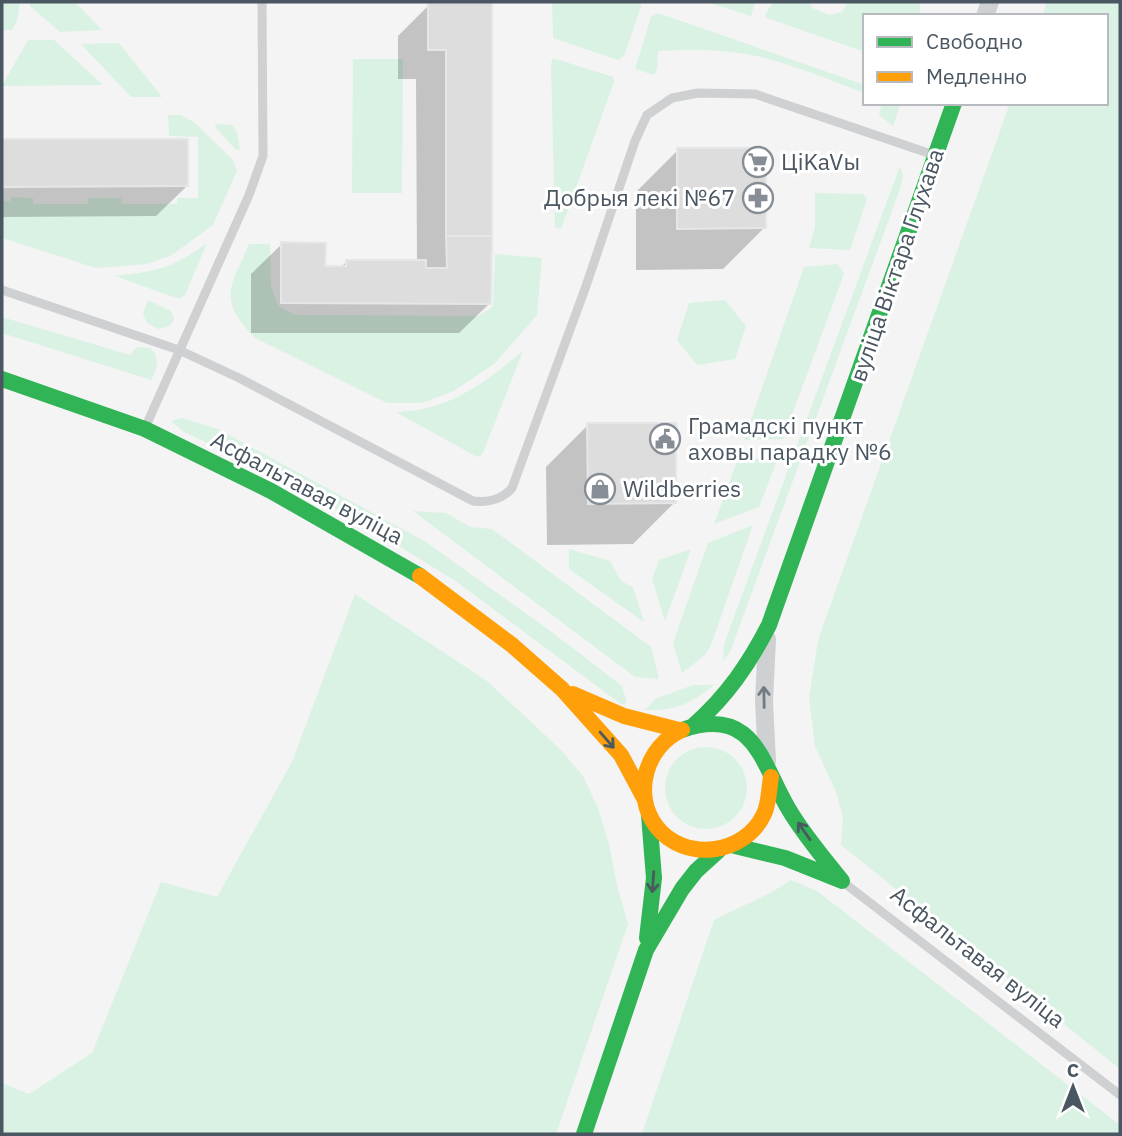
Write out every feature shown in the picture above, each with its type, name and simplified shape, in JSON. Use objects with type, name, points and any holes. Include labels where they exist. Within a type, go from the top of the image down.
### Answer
[{"type":"street","name":"вуліца Віктара Глухава","points":[[686,728],[717,705],[731,690],[769,625],[953,105]]},
{"type":"street","name":"Асфальтавая вуліца","points":[[2,379],[145,429],[271,491],[425,579],[512,645],[562,688],[621,755],[644,799]]},
{"type":"street","name":"вуліца Віктара Глухава","points":[[769,625],[764,674],[769,771]]},
{"type":"street","name":"Асфальтавая вуліца","points":[[562,688],[603,709],[634,720],[686,728]]},
{"type":"street","points":[[646,950],[654,878],[644,778],[650,759],[663,742],[686,728],[712,724],[738,732],[759,748],[803,832],[842,881]]},
{"type":"street","points":[[649,815],[661,832],[677,845],[697,851],[718,851],[734,846],[752,835],[765,818],[771,798],[769,771]]},
{"type":"street","points":[[734,846],[785,858],[842,881]]},
{"type":"street","points":[[584,1134],[646,950],[682,889],[696,871],[718,851]]},
{"type":"lane","points":[[145,429],[249,195],[263,156],[262,2]]},
{"type":"lane","points":[[2,290],[179,350],[239,378],[472,501],[485,503],[506,496],[512,488],[586,286],[635,141],[647,115],[672,98],[698,93],[755,94],[935,155]]},
{"type":"lane","name":"Асфальтавая вуліца","points":[[842,881],[1120,1095]]},
{"type":"green space","points":[[2,2],[20,2],[17,21],[12,30],[2,30]]},
{"type":"green space","points":[[30,2],[75,2],[102,30],[60,32],[30,6]]},
{"type":"green space","points":[[552,2],[640,2],[641,7],[624,56],[618,60],[553,38]]},
{"type":"green space","points":[[707,2],[755,2],[751,16]]},
{"type":"green space","points":[[773,2],[809,2],[812,8],[829,15],[842,12],[848,2],[920,2],[920,14],[863,14],[863,51],[767,18],[765,15]]},
{"type":"green space","points":[[1047,2],[1120,2],[1120,1069],[841,845],[843,818],[836,792],[815,746],[809,698],[818,640],[1009,105],[1108,105],[1108,14],[1043,14]]},
{"type":"green space","points":[[658,13],[863,84],[863,92],[774,61],[723,51],[658,51],[654,75],[635,69],[651,17]]},
{"type":"green space","points":[[28,40],[54,40],[103,85],[2,86]]},
{"type":"green space","points":[[119,43],[162,97],[131,97],[81,44]]},
{"type":"green space","points":[[553,58],[613,77],[614,82],[561,229],[555,227]]},
{"type":"green space","points":[[353,59],[403,59],[402,193],[352,193]]},
{"type":"green space","points":[[882,105],[900,105],[893,126],[879,115]]},
{"type":"green space","points":[[168,115],[181,115],[195,123],[233,160],[237,171],[213,225],[172,255],[147,264],[96,268],[2,238],[2,201],[11,201],[11,197],[33,198],[33,204],[88,204],[88,198],[121,198],[122,204],[177,204],[178,198],[198,198],[198,137],[169,136]]},
{"type":"green space","points":[[215,124],[232,125],[237,132],[240,150],[236,150]]},
{"type":"green space","points":[[900,166],[903,176],[900,189],[730,652],[723,661],[724,644]]},
{"type":"green space","points":[[815,193],[863,194],[867,199],[850,250],[809,248],[815,228]]},
{"type":"green space","points":[[207,243],[185,295],[179,299],[115,276],[174,264]]},
{"type":"green space","points":[[249,244],[270,244],[271,286],[278,306],[295,315],[478,316],[493,307],[495,254],[542,258],[537,315],[495,363],[454,391],[422,403],[387,403],[255,338],[235,313],[231,303],[233,283]]},
{"type":"green space","points":[[838,264],[844,274],[783,439],[744,440],[804,267]]},
{"type":"green space","points":[[148,300],[171,311],[174,319],[170,326],[158,329],[147,323],[143,313]]},
{"type":"green space","points":[[725,300],[746,326],[735,359],[697,365],[677,340],[689,303]]},
{"type":"green space","points":[[2,317],[130,355],[137,347],[150,348],[157,360],[155,372],[151,380],[2,333]]},
{"type":"green space","points":[[523,351],[482,455],[477,457],[396,412],[433,407],[449,401],[480,384]]},
{"type":"green space","points":[[182,418],[218,429],[426,542],[622,686],[627,703],[621,704],[457,582],[373,530],[278,476],[184,432],[171,421]]},
{"type":"green space","points":[[778,458],[759,507],[714,524],[738,459]]},
{"type":"green space","points":[[413,511],[446,513],[470,527],[492,529],[651,647],[659,679],[635,677]]},
{"type":"green space","points":[[753,525],[711,645],[705,655],[682,673],[673,643],[708,543]]},
{"type":"green space","points":[[569,549],[610,561],[621,581],[633,587],[644,622],[569,569]]},
{"type":"green space","points":[[691,549],[665,621],[652,579],[659,560]]},
{"type":"green space","points":[[355,594],[487,681],[561,750],[583,776],[598,808],[628,924],[556,1134],[2,1134],[2,1083],[29,1094],[92,1053],[161,882],[217,897],[292,762]]},
{"type":"green space","points":[[693,685],[714,685],[682,705],[645,710],[655,699]]},
{"type":"green space","points":[[706,747],[722,750],[735,759],[744,772],[747,788],[744,804],[735,817],[722,826],[706,829],[690,826],[677,817],[668,804],[665,788],[668,772],[677,759],[690,750]]},
{"type":"green space","points":[[791,880],[817,891],[1120,1125],[1120,1134],[642,1134],[714,920]]},
{"type":"building","points":[[428,3],[492,3],[492,236],[446,236],[446,50],[428,50]]},
{"type":"building","points":[[2,139],[188,139],[188,186],[2,187]]},
{"type":"building","points":[[677,148],[766,148],[766,228],[677,229]]},
{"type":"building","points":[[446,236],[492,236],[491,304],[281,303],[281,242],[326,243],[325,266],[346,266],[346,260],[426,260],[426,268],[447,268]]},
{"type":"building","points":[[587,423],[676,423],[676,503],[588,504]]},
{"type":"traffic: fast","points":[[694,725],[717,703],[736,679],[769,625],[953,105]]},
{"type":"traffic: fast","points":[[2,379],[145,429],[271,491],[420,576]]},
{"type":"traffic: fast","points":[[682,730],[706,724],[725,725],[752,742],[794,818],[842,881]]},
{"type":"traffic: fast","points":[[647,938],[654,878],[649,815]]},
{"type":"traffic: fast","points":[[735,846],[785,858],[840,880]]},
{"type":"traffic: fast","points":[[584,1134],[646,950],[682,889],[696,871],[718,851]]},
{"type":"traffic: slow","points":[[420,576],[512,645],[562,689],[621,755],[644,798]]},
{"type":"traffic: slow","points":[[573,694],[624,716],[679,730]]},
{"type":"traffic: slow","points":[[682,730],[659,747],[646,772],[644,786],[645,800],[656,826],[668,838],[682,846],[713,849],[729,846],[743,838],[755,828],[764,814],[771,777]]},
{"type":"place","name":"ЦiKaVы","points":[[758,162]]},
{"type":"place","name":"Добрыя лекі №67","points":[[758,198]]},
{"type":"place","name":"Грамадскі пункт аховы парадку №6","points":[[665,439]]},
{"type":"place","name":"Wildberries","points":[[600,489]]}]
